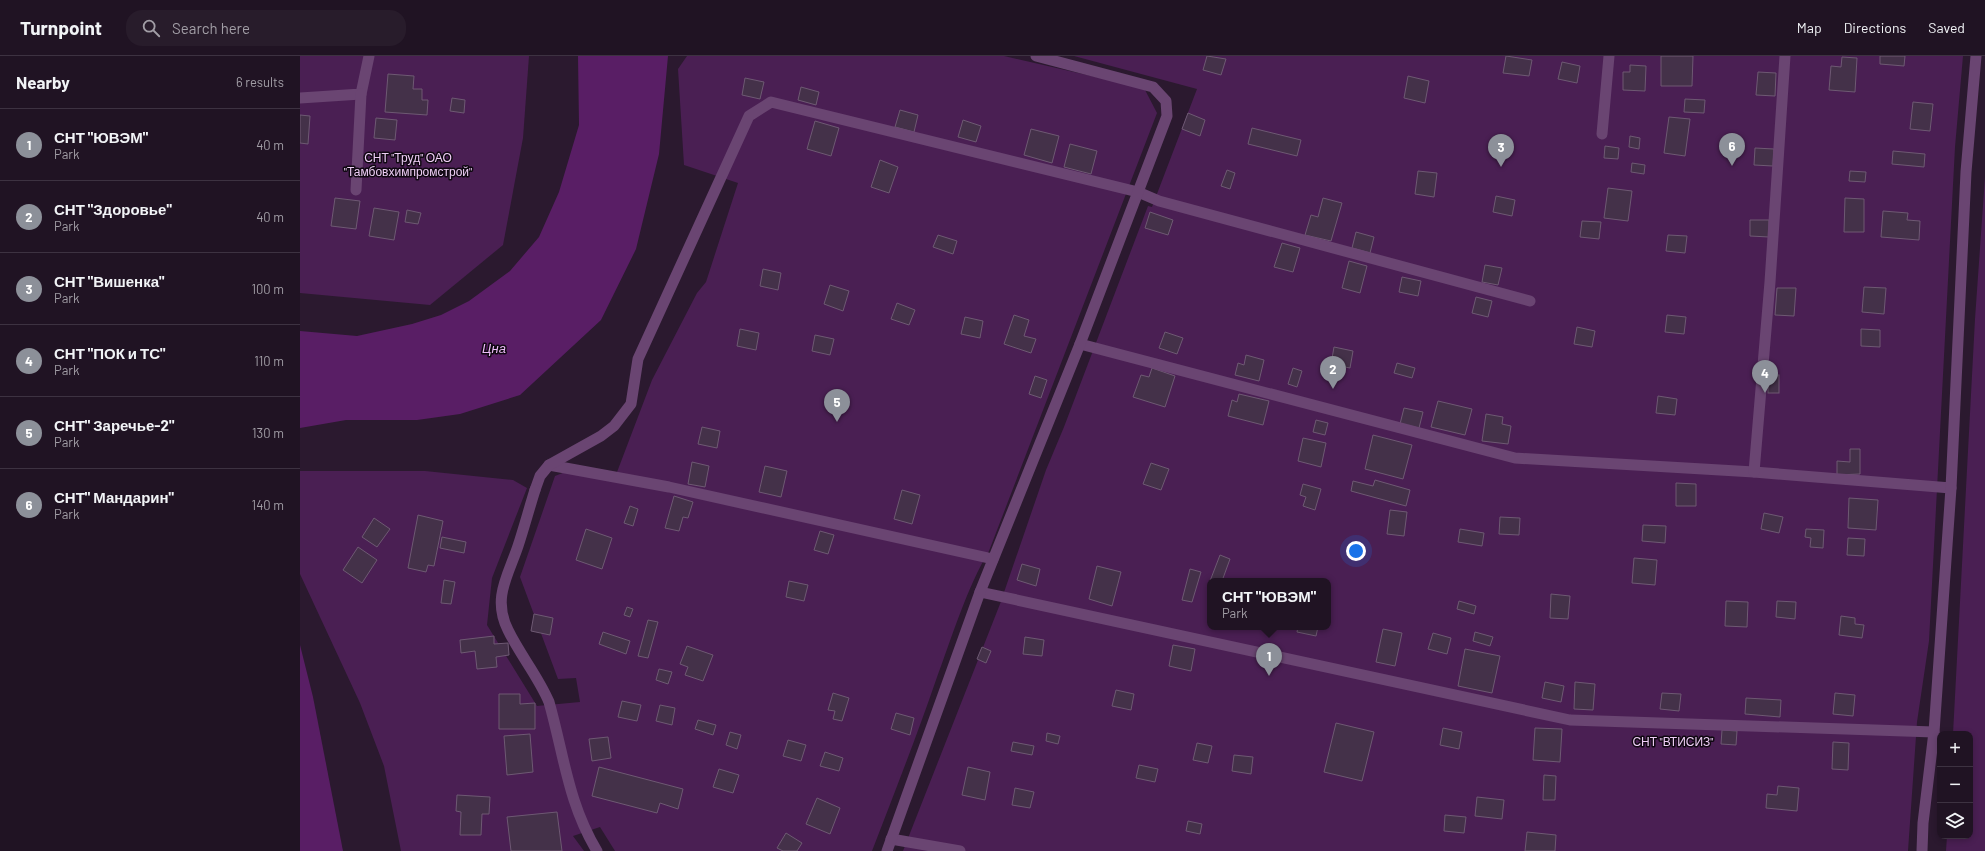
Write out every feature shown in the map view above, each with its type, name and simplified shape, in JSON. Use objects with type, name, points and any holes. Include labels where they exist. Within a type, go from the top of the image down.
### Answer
[{"type":"street","points":[[356,190],[362,94],[369,56]]},
{"type":"street","points":[[887,851],[980,592],[1080,344],[1167,116],[1166,101],[1163,96],[1153,87],[1036,56]]},
{"type":"street","points":[[1602,134],[1609,56]]},
{"type":"street","points":[[1754,472],[1770,282],[1785,56]]},
{"type":"street","points":[[1922,851],[1934,732],[1950,488],[1966,172],[1976,56]]},
{"type":"street","points":[[300,98],[362,94]]},
{"type":"street","points":[[598,851],[582,825],[574,804],[549,702],[543,688],[508,630],[500,599],[505,578],[518,547],[540,476],[549,465],[601,436],[614,426],[631,404],[638,359],[745,124],[749,116],[771,102],[1138,192],[1159,201],[1530,301]]},
{"type":"street","points":[[1080,344],[1515,458],[1754,472],[1950,488]]},
{"type":"street","points":[[549,465],[669,487],[993,558]]},
{"type":"street","points":[[980,592],[1570,720],[1934,732]]},
{"type":"street","points":[[891,839],[960,851]]},
{"type":"green space","name":"СНТ \"Труд\" ОАО \"Тамбовхимпромстрой\"","points":[[300,56],[529,56],[523,138],[503,245],[430,305],[300,293]]},
{"type":"green space","points":[[687,56],[1004,56],[1144,88],[1157,113],[989,551],[981,565],[960,614],[913,745],[872,851],[615,851],[600,827],[573,836],[584,851],[401,851],[384,766],[360,703],[300,574],[300,471],[425,471],[513,480],[527,488],[492,578],[487,625],[537,706],[580,702],[576,678],[558,679],[520,577],[555,476],[565,472],[614,480],[652,380],[697,293],[706,282],[738,183],[684,165],[678,69]]},
{"type":"green space","name":"СНТ \"ВТИСИЗ\"","points":[[1074,56],[1963,56],[1955,147],[1929,641],[1917,722],[1908,851],[903,851],[1000,604],[1046,470],[1064,427],[1148,206],[1152,207],[1197,89]]},
{"type":"green space","points":[[1985,177],[1985,851],[1946,851],[1947,839],[1973,839],[1973,731],[1953,731],[1975,319]]},
{"type":"water","name":"Цна","points":[[578,56],[668,56],[659,154],[636,249],[601,320],[520,395],[460,414],[417,420],[346,420],[300,428],[300,331],[357,336],[412,324],[441,315],[469,301],[510,271],[539,237],[559,192],[579,125]]},
{"type":"water","points":[[300,645],[313,697],[343,851],[300,851]]},
{"type":"building","points":[[1207,56],[1226,59],[1221,75],[1203,70]]},
{"type":"building","points":[[1506,56],[1532,60],[1529,76],[1503,73]]},
{"type":"building","points":[[1661,56],[1693,56],[1692,86],[1661,86]]},
{"type":"building","points":[[1880,56],[1905,56],[1904,66],[1880,64]]},
{"type":"building","points":[[1842,57],[1857,58],[1855,92],[1829,90],[1831,66],[1841,67]]},
{"type":"building","points":[[1562,62],[1580,66],[1577,83],[1558,79]]},
{"type":"building","points":[[1630,65],[1646,66],[1645,91],[1623,90],[1623,72],[1630,72]]},
{"type":"building","points":[[1758,72],[1776,73],[1775,96],[1756,95]]},
{"type":"building","points":[[388,74],[414,76],[413,89],[422,89],[422,100],[428,100],[427,115],[385,112]]},
{"type":"building","points":[[1408,76],[1429,81],[1425,103],[1404,98]]},
{"type":"building","points":[[745,78],[764,82],[760,99],[742,95]]},
{"type":"building","points":[[801,87],[819,92],[816,105],[798,100]]},
{"type":"building","points":[[452,98],[465,100],[464,113],[450,111]]},
{"type":"building","points":[[1685,99],[1705,100],[1704,113],[1684,112]]},
{"type":"building","points":[[1913,102],[1933,104],[1930,131],[1910,129]]},
{"type":"building","points":[[900,110],[918,115],[914,132],[895,127]]},
{"type":"building","points":[[1188,113],[1205,120],[1200,136],[1182,129]]},
{"type":"building","points":[[300,115],[310,116],[308,144],[300,143]]},
{"type":"building","points":[[1669,117],[1690,119],[1685,156],[1664,153]]},
{"type":"building","points":[[376,118],[397,120],[395,140],[374,138]]},
{"type":"building","points":[[963,120],[981,126],[976,142],[958,137]]},
{"type":"building","points":[[815,121],[839,128],[831,156],[807,149]]},
{"type":"building","points":[[1252,128],[1301,140],[1297,156],[1248,144]]},
{"type":"building","points":[[1031,129],[1059,136],[1052,163],[1024,155]]},
{"type":"building","points":[[1630,136],[1640,138],[1639,149],[1629,147]]},
{"type":"building","points":[[1070,144],[1097,151],[1091,174],[1064,167]]},
{"type":"building","points":[[1605,146],[1619,148],[1618,159],[1604,158]]},
{"type":"building","points":[[1755,148],[1774,149],[1773,166],[1754,165]]},
{"type":"building","points":[[1893,151],[1925,154],[1924,167],[1892,164]]},
{"type":"building","points":[[880,160],[898,167],[889,193],[871,187]]},
{"type":"building","points":[[1632,163],[1645,165],[1644,174],[1631,172]]},
{"type":"building","points":[[1227,170],[1235,173],[1230,189],[1221,186]]},
{"type":"building","points":[[1418,171],[1437,173],[1434,197],[1415,194]]},
{"type":"building","points":[[1850,171],[1866,172],[1865,182],[1849,181]]},
{"type":"building","points":[[1608,188],[1632,191],[1628,221],[1604,218]]},
{"type":"building","points":[[1496,196],[1515,200],[1512,216],[1493,212]]},
{"type":"building","points":[[335,198],[360,201],[356,229],[331,226]]},
{"type":"building","points":[[1323,198],[1342,203],[1331,241],[1305,235],[1311,215],[1318,217]]},
{"type":"building","points":[[1845,198],[1864,199],[1864,232],[1844,232]]},
{"type":"building","points":[[374,208],[399,212],[394,240],[369,236]]},
{"type":"building","points":[[407,210],[421,213],[418,224],[405,222]]},
{"type":"building","points":[[1883,211],[1908,213],[1907,220],[1920,221],[1919,240],[1881,237]]},
{"type":"building","points":[[1150,212],[1173,220],[1168,235],[1145,228]]},
{"type":"building","points":[[1750,220],[1769,220],[1769,237],[1750,236]]},
{"type":"building","points":[[1582,221],[1601,222],[1599,239],[1580,237]]},
{"type":"building","points":[[1356,232],[1374,237],[1370,253],[1352,248]]},
{"type":"building","points":[[938,235],[957,241],[953,254],[933,247]]},
{"type":"building","points":[[1668,235],[1687,236],[1685,253],[1666,251]]},
{"type":"building","points":[[1282,243],[1300,248],[1293,272],[1274,267]]},
{"type":"building","points":[[1349,261],[1367,266],[1360,293],[1342,288]]},
{"type":"building","points":[[1485,265],[1502,268],[1498,285],[1482,282]]},
{"type":"building","points":[[763,269],[781,273],[778,290],[760,286]]},
{"type":"building","points":[[1402,277],[1421,281],[1418,296],[1399,292]]},
{"type":"building","points":[[830,285],[849,291],[843,311],[824,304]]},
{"type":"building","points":[[1864,287],[1886,288],[1884,314],[1862,312]]},
{"type":"building","points":[[1777,288],[1796,288],[1794,316],[1775,315]]},
{"type":"building","points":[[1476,297],[1492,301],[1488,317],[1472,313]]},
{"type":"building","points":[[897,303],[915,310],[909,325],[891,319]]},
{"type":"building","points":[[1014,315],[1029,320],[1024,336],[1036,339],[1031,353],[1004,344]]},
{"type":"building","points":[[1667,315],[1686,317],[1684,334],[1665,332]]},
{"type":"building","points":[[965,317],[983,321],[980,338],[961,334]]},
{"type":"building","points":[[1577,327],[1595,331],[1592,347],[1574,344]]},
{"type":"building","points":[[740,329],[759,333],[756,350],[737,346]]},
{"type":"building","points":[[1861,329],[1880,330],[1880,347],[1861,346]]},
{"type":"building","points":[[1165,332],[1183,338],[1177,354],[1159,348]]},
{"type":"building","points":[[815,335],[834,339],[830,355],[812,351]]},
{"type":"building","points":[[1334,347],[1353,351],[1350,368],[1331,364]]},
{"type":"building","points":[[1246,355],[1264,360],[1259,381],[1235,375],[1238,363],[1244,365]]},
{"type":"building","points":[[1397,363],[1415,368],[1412,378],[1394,373]]},
{"type":"building","points":[[1152,368],[1175,376],[1165,407],[1133,397],[1141,375],[1149,377]]},
{"type":"building","points":[[1293,368],[1302,371],[1297,387],[1288,384]]},
{"type":"building","points":[[1768,375],[1779,375],[1779,393],[1768,393]]},
{"type":"building","points":[[1035,376],[1047,380],[1041,398],[1029,394]]},
{"type":"building","points":[[1239,394],[1269,401],[1263,425],[1228,416],[1232,400],[1237,402]]},
{"type":"building","points":[[1658,396],[1677,399],[1675,415],[1656,413]]},
{"type":"building","points":[[1438,401],[1472,409],[1465,435],[1431,427]]},
{"type":"building","points":[[1404,408],[1423,412],[1419,428],[1400,424]]},
{"type":"building","points":[[1486,414],[1503,417],[1502,424],[1511,426],[1508,444],[1482,441]]},
{"type":"building","points":[[1316,420],[1328,423],[1325,435],[1313,432]]},
{"type":"building","points":[[702,427],[720,431],[717,448],[698,444]]},
{"type":"building","points":[[1373,435],[1412,445],[1403,479],[1365,469]]},
{"type":"building","points":[[1303,438],[1326,443],[1321,467],[1298,461]]},
{"type":"building","points":[[1850,449],[1860,449],[1860,474],[1837,475],[1837,461],[1850,462]]},
{"type":"building","points":[[692,462],[709,466],[705,487],[688,484]]},
{"type":"building","points":[[1151,463],[1169,469],[1161,490],[1143,484]]},
{"type":"building","points":[[765,466],[787,471],[781,497],[759,492]]},
{"type":"building","points":[[1375,480],[1410,490],[1406,506],[1351,491],[1353,481],[1373,486]]},
{"type":"building","points":[[1676,483],[1696,484],[1696,506],[1676,506]]},
{"type":"building","points":[[1303,484],[1321,489],[1315,510],[1303,506],[1306,497],[1300,495]]},
{"type":"building","points":[[902,490],[920,495],[912,524],[894,519]]},
{"type":"building","points":[[674,496],[693,502],[688,518],[683,517],[679,531],[665,528]]},
{"type":"building","points":[[1849,498],[1878,500],[1876,530],[1848,528]]},
{"type":"building","points":[[630,506],[638,509],[633,526],[624,523]]},
{"type":"building","points":[[1390,510],[1407,512],[1404,536],[1387,534]]},
{"type":"building","points":[[1764,513],[1783,517],[1779,533],[1761,529]]},
{"type":"building","points":[[418,515],[443,521],[434,566],[428,565],[426,572],[408,568]]},
{"type":"building","points":[[1500,517],[1520,518],[1519,535],[1499,534]]},
{"type":"building","points":[[374,518],[390,529],[377,547],[362,537]]},
{"type":"building","points":[[1643,525],[1666,526],[1665,543],[1642,541]]},
{"type":"building","points":[[586,529],[612,538],[602,569],[576,560]]},
{"type":"building","points":[[1460,529],[1484,533],[1482,546],[1458,542]]},
{"type":"building","points":[[1806,529],[1824,530],[1823,548],[1810,547],[1811,538],[1805,537]]},
{"type":"building","points":[[820,531],[834,535],[828,554],[814,550]]},
{"type":"building","points":[[442,537],[466,542],[464,553],[440,548]]},
{"type":"building","points":[[1848,538],[1865,539],[1864,556],[1847,555]]},
{"type":"building","points":[[358,547],[377,560],[362,583],[343,570]]},
{"type":"building","points":[[1220,555],[1230,559],[1223,578],[1211,578]]},
{"type":"building","points":[[1634,558],[1657,560],[1655,585],[1632,583]]},
{"type":"building","points":[[1022,564],[1040,569],[1036,586],[1017,580]]},
{"type":"building","points":[[1097,566],[1121,572],[1112,606],[1089,599]]},
{"type":"building","points":[[1190,569],[1201,572],[1192,602],[1182,600]]},
{"type":"building","points":[[444,580],[455,582],[451,604],[441,603]]},
{"type":"building","points":[[789,581],[808,585],[804,601],[786,597]]},
{"type":"building","points":[[1551,594],[1570,596],[1568,619],[1550,618]]},
{"type":"building","points":[[1459,601],[1476,606],[1474,614],[1457,609]]},
{"type":"building","points":[[1726,601],[1748,602],[1747,627],[1725,626]]},
{"type":"building","points":[[1777,601],[1796,602],[1795,619],[1776,617]]},
{"type":"building","points":[[627,607],[633,609],[630,617],[624,615]]},
{"type":"building","points":[[534,614],[553,618],[550,635],[531,631]]},
{"type":"building","points":[[1841,616],[1855,618],[1855,624],[1864,625],[1862,638],[1839,635]]},
{"type":"building","points":[[648,620],[658,622],[648,658],[638,656]]},
{"type":"building","points":[[1383,629],[1402,633],[1395,666],[1376,662]]},
{"type":"building","points":[[1297,630],[1317,630],[1316,636],[1297,632]]},
{"type":"building","points":[[603,632],[630,641],[626,654],[599,644]]},
{"type":"building","points":[[1475,632],[1493,637],[1490,646],[1473,641]]},
{"type":"building","points":[[1433,633],[1451,638],[1447,654],[1428,649]]},
{"type":"building","points":[[494,636],[494,644],[508,643],[509,655],[496,657],[497,667],[477,669],[475,651],[461,653],[460,640]]},
{"type":"building","points":[[1025,637],[1044,640],[1042,656],[1023,654]]},
{"type":"building","points":[[1173,645],[1195,649],[1191,671],[1169,666]]},
{"type":"building","points":[[687,646],[713,655],[703,681],[685,675],[688,667],[680,664]]},
{"type":"building","points":[[982,647],[991,651],[986,663],[977,659]]},
{"type":"building","points":[[1465,649],[1500,656],[1492,693],[1458,686]]},
{"type":"building","points":[[659,669],[672,672],[668,684],[656,680]]},
{"type":"building","points":[[1545,682],[1564,686],[1561,702],[1542,698]]},
{"type":"building","points":[[1575,682],[1595,684],[1593,710],[1574,709]]},
{"type":"building","points":[[1116,690],[1134,694],[1131,710],[1112,706]]},
{"type":"building","points":[[833,693],[849,698],[842,721],[833,719],[835,711],[828,710]]},
{"type":"building","points":[[1662,693],[1681,694],[1679,711],[1660,709]]},
{"type":"building","points":[[1835,693],[1855,695],[1853,716],[1833,714]]},
{"type":"building","points":[[499,694],[520,694],[520,704],[535,703],[535,729],[499,729]]},
{"type":"building","points":[[1746,698],[1781,700],[1780,717],[1745,714]]},
{"type":"building","points":[[622,701],[641,705],[637,721],[618,717]]},
{"type":"building","points":[[660,705],[675,708],[672,725],[656,721]]},
{"type":"building","points":[[896,713],[914,718],[910,735],[891,729]]},
{"type":"building","points":[[698,720],[716,725],[713,735],[695,729]]},
{"type":"building","points":[[1336,723],[1374,732],[1362,781],[1324,772]]},
{"type":"building","points":[[1443,728],[1462,732],[1459,749],[1440,745]]},
{"type":"building","points":[[1535,728],[1562,729],[1560,762],[1533,760]]},
{"type":"building","points":[[1722,730],[1737,731],[1736,745],[1721,744]]},
{"type":"building","points":[[730,732],[741,735],[737,749],[726,745]]},
{"type":"building","points":[[1047,733],[1060,736],[1058,744],[1046,741]]},
{"type":"building","points":[[530,734],[533,772],[507,775],[504,736]]},
{"type":"building","points":[[608,737],[611,758],[592,761],[589,739]]},
{"type":"building","points":[[788,740],[806,745],[801,761],[783,756]]},
{"type":"building","points":[[1013,742],[1034,746],[1032,755],[1011,751]]},
{"type":"building","points":[[1833,742],[1849,743],[1848,770],[1832,769]]},
{"type":"building","points":[[1197,743],[1212,746],[1208,763],[1193,760]]},
{"type":"building","points":[[825,752],[843,758],[839,771],[820,766]]},
{"type":"building","points":[[1234,755],[1253,757],[1251,774],[1232,771]]},
{"type":"building","points":[[1139,765],[1158,769],[1155,782],[1136,778]]},
{"type":"building","points":[[599,767],[683,789],[678,809],[660,803],[657,813],[592,796]]},
{"type":"building","points":[[968,767],[990,772],[985,800],[962,795]]},
{"type":"building","points":[[719,769],[739,775],[733,793],[713,787]]},
{"type":"building","points":[[1544,775],[1556,776],[1555,800],[1543,800]]},
{"type":"building","points":[[1778,786],[1799,788],[1797,811],[1766,808],[1767,794],[1777,795]]},
{"type":"building","points":[[1015,788],[1034,792],[1030,808],[1012,805]]},
{"type":"building","points":[[457,795],[490,797],[489,814],[482,814],[481,835],[460,835],[461,812],[456,811]]},
{"type":"building","points":[[1477,797],[1504,800],[1502,819],[1475,816]]},
{"type":"building","points":[[817,798],[840,808],[830,834],[806,824]]},
{"type":"building","points":[[557,812],[562,851],[511,851],[507,817]]},
{"type":"building","points":[[1445,815],[1466,817],[1464,833],[1444,831]]},
{"type":"building","points":[[1188,821],[1202,824],[1200,834],[1186,831]]},
{"type":"building","points":[[1527,832],[1556,835],[1555,851],[1525,851]]},
{"type":"building","points":[[786,833],[802,843],[797,851],[783,851],[777,848]]},
{"type":"place","name":"СНТ\" Мандарин\"","points":[[1732,166]]},
{"type":"place","name":"СНТ \"Вишенка\"","points":[[1501,167]]},
{"type":"place","name":"СНТ \"Здоровье\"","points":[[1333,389]]},
{"type":"place","name":"СНТ \"ПОК и ТС\"","points":[[1765,393]]},
{"type":"place","name":"СНТ\" Заречье-2\"","points":[[837,422]]},
{"type":"place","name":"СНТ \"ЮВЭМ\"","points":[[1269,676]]}]
